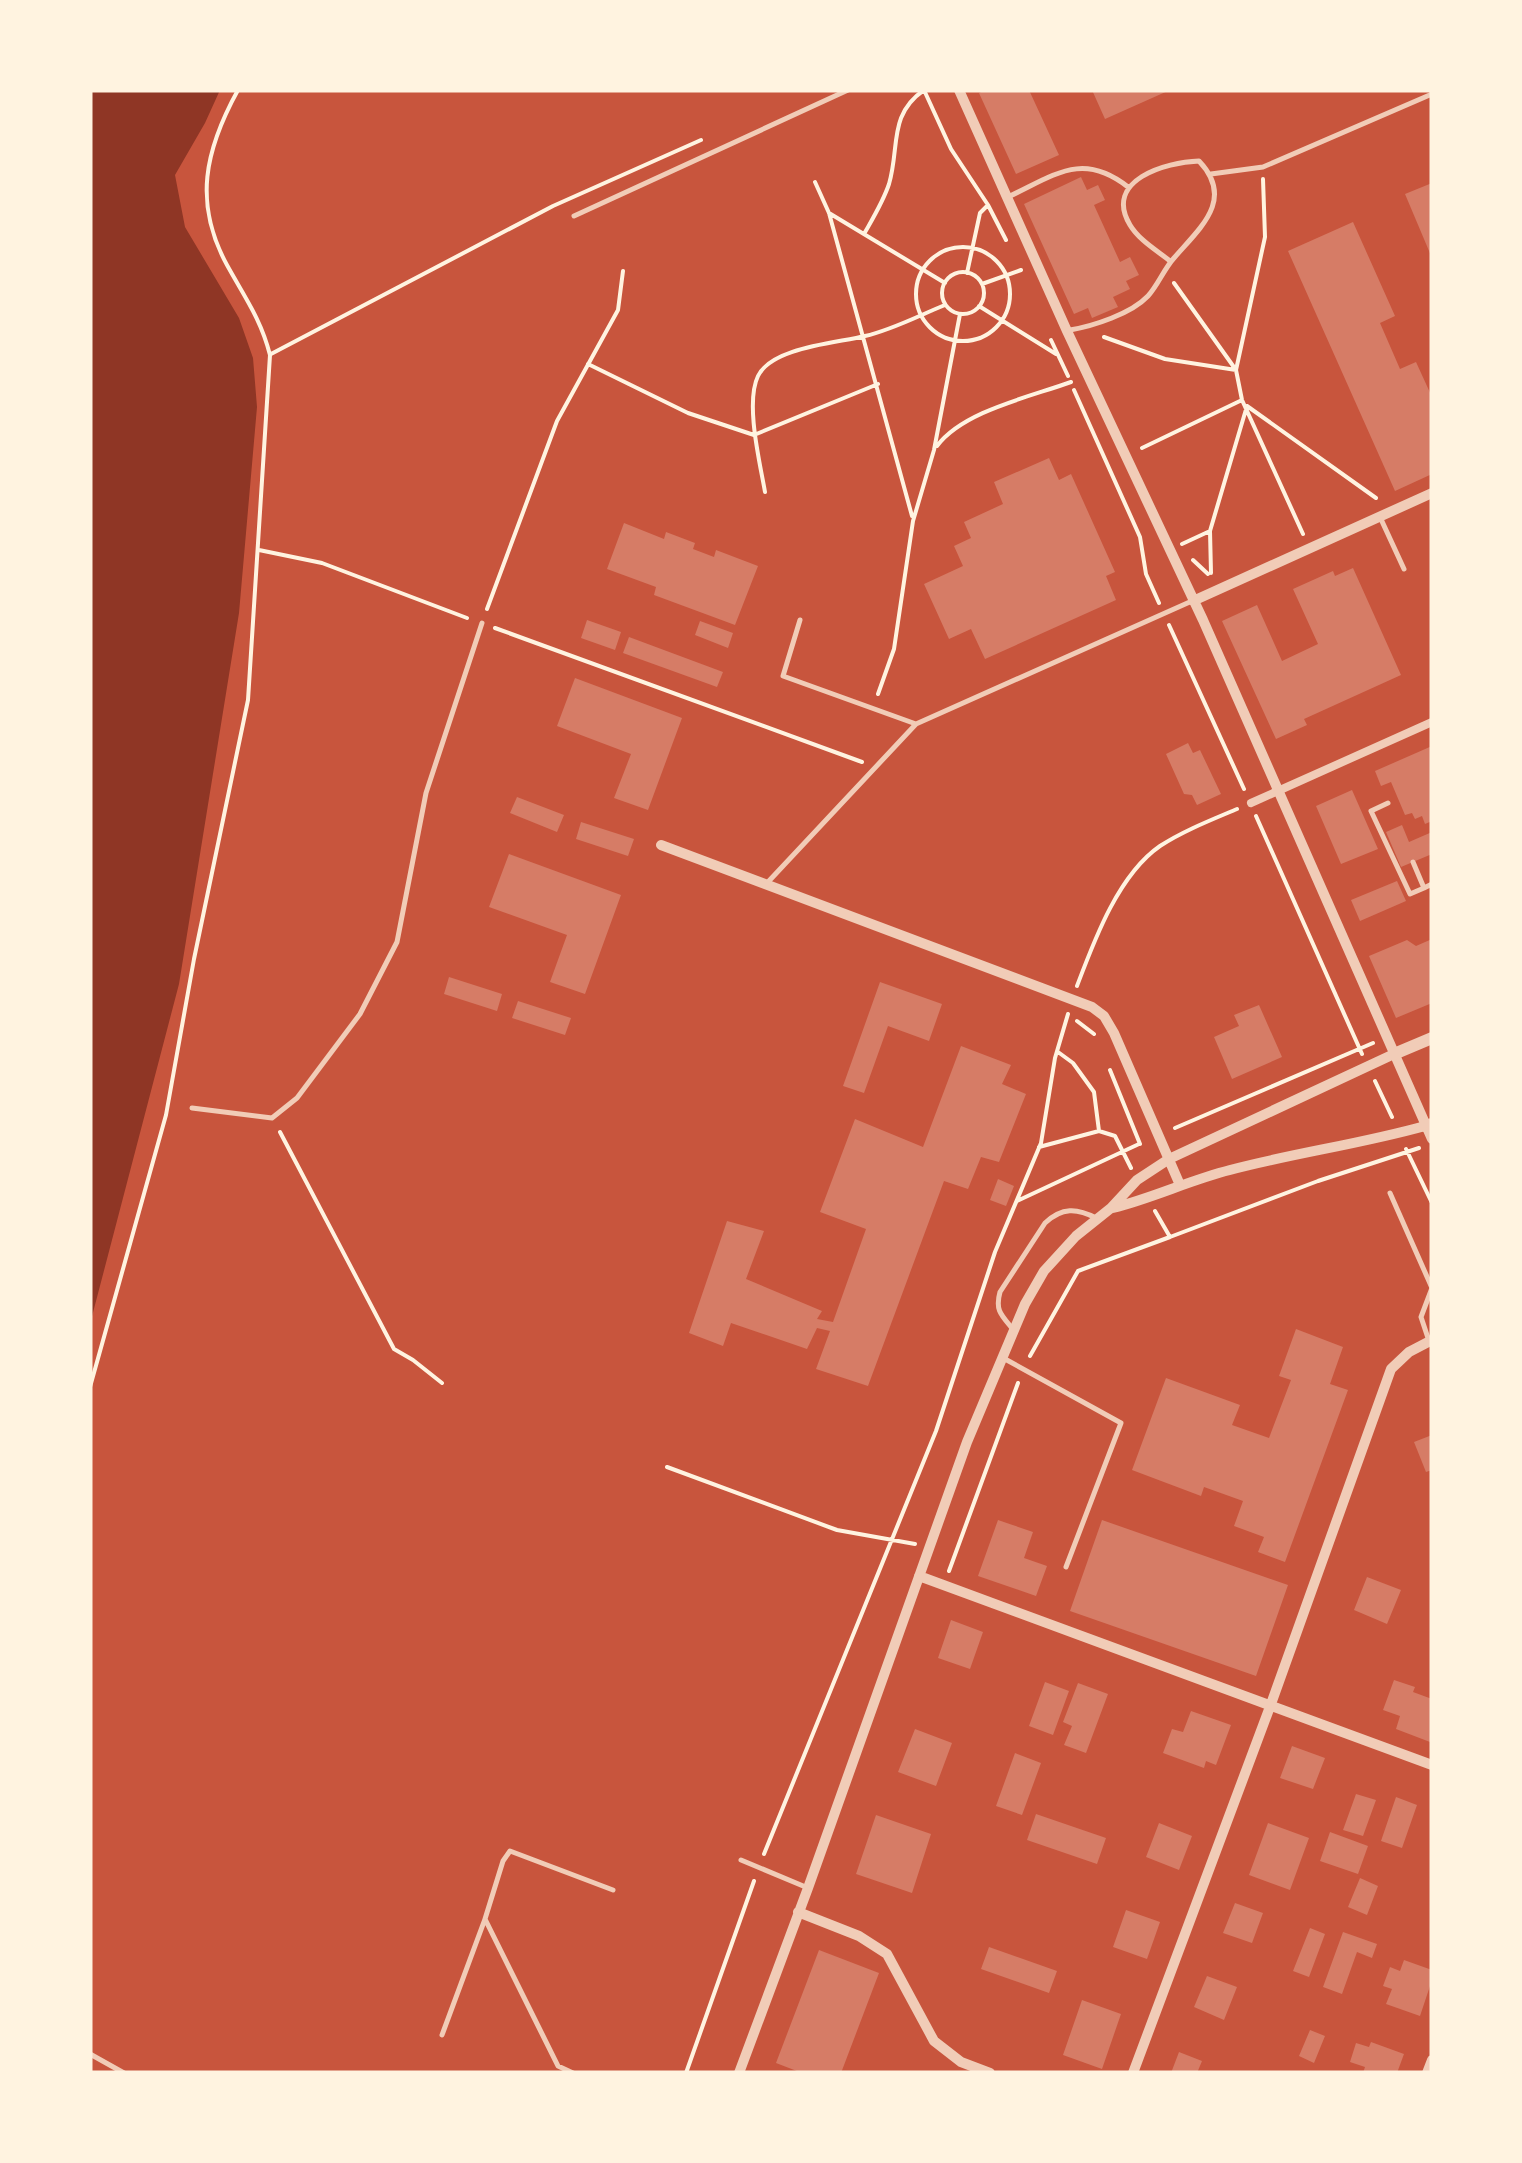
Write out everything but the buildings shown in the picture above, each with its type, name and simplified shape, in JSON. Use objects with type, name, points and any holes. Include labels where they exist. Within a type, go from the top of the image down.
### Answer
[{"type":"street","points":[[959,90],[1280,791],[1430,1130],[1236,1168],[1111,1208]]},
{"type":"street","points":[[1193,601],[1432,493]]},
{"type":"street","points":[[1251,803],[1432,722]]},
{"type":"street","points":[[661,845],[1092,1007],[1104,1016],[1180,1185]]},
{"type":"street","points":[[739,2073],[1002,1357],[1044,1271],[1137,1180],[1169,1160],[1432,1038]]},
{"type":"street","points":[[1133,2073],[1391,1369],[1409,1352],[1431,1341]]},
{"type":"street","points":[[919,1576],[1432,1765]]},
{"type":"street","points":[[798,1912],[858,1936],[887,1954],[934,2041],[960,2062],[990,2073]]},
{"type":"street","points":[[1428,2073],[1432,2060]]},
{"type":"lane","points":[[574,216],[848,90]]},
{"type":"lane","points":[[1211,174],[1262,168],[1432,94]]},
{"type":"lane","points":[[1067,331],[1146,298],[1170,262],[1200,230],[1216,196],[1211,174],[1199,160],[1172,162],[1148,172],[1128,187],[1122,204],[1128,223],[1170,262]]},
{"type":"lane","points":[[1008,197],[1080,165],[1111,174],[1128,187]]},
{"type":"lane","points":[[1380,516],[1404,569]]},
{"type":"lane","points":[[766,884],[916,724],[1193,601]]},
{"type":"lane","points":[[800,620],[783,676],[916,724]]},
{"type":"lane","points":[[192,1108],[272,1118],[298,1098],[360,1014],[398,942],[426,793],[482,623]]},
{"type":"lane","points":[[1388,803],[1371,811],[1410,894],[1432,884]]},
{"type":"lane","points":[[1412,862],[1424,888]]},
{"type":"lane","points":[[1390,1193],[1432,1288],[1421,1317],[1431,1341]]},
{"type":"lane","points":[[1014,1330],[996,1305],[1000,1292],[1045,1222],[1068,1210],[1096,1218]]},
{"type":"lane","points":[[1002,1357],[1121,1423],[1066,1567]]},
{"type":"lane","points":[[442,2036],[502,1861],[510,1851],[614,1890]]},
{"type":"lane","points":[[741,1860],[808,1888]]},
{"type":"lane","points":[[485,1919],[558,2066],[573,2073]]},
{"type":"lane","points":[[522,2012],[528,2006]]},
{"type":"lane","points":[[90,2054],[124,2073]]},
{"type":"path","points":[[90,1387],[166,1115],[248,700],[270,355],[262,326],[224,260],[206,211],[206,166],[225,112],[238,90]]},
{"type":"path","points":[[864,234],[890,180],[903,108],[924,90],[952,149],[1013,254]]},
{"type":"path","points":[[270,355],[553,206],[711,136]]},
{"type":"path","points":[[1262,168],[1265,237],[1236,370],[1242,400],[1384,504]]},
{"type":"path","points":[[815,182],[830,214],[913,521]]},
{"type":"path","points":[[967,273],[980,213],[988,205]]},
{"type":"path","points":[[830,214],[945,283]]},
{"type":"path","points":[[972,247],[999,262],[1010,291],[1002,321],[982,337],[957,341],[942,337],[920,315],[916,284],[922,269],[944,250],[972,247]]},
{"type":"path","points":[[982,284],[1021,270]]},
{"type":"path","points":[[482,623],[557,421],[618,310],[623,271]]},
{"type":"path","points":[[1165,271],[1236,370]]},
{"type":"path","points":[[967,273],[982,284],[984,296],[979,306],[960,314],[946,305],[942,294],[945,283],[954,274],[967,273]]},
{"type":"path","points":[[765,492],[754,435],[756,380],[766,366],[829,340],[865,336],[946,305]]},
{"type":"path","points":[[979,306],[1056,354]]},
{"type":"path","points":[[873,708],[894,649],[913,521],[934,450],[960,314]]},
{"type":"path","points":[[1081,328],[1165,358],[1236,370]]},
{"type":"path","points":[[1050,339],[1140,537],[1146,574],[1432,1203]]},
{"type":"path","points":[[588,364],[688,413],[754,435],[878,384]]},
{"type":"path","points":[[934,450],[946,435],[971,418],[1071,382]]},
{"type":"path","points":[[1137,450],[1242,400]]},
{"type":"path","points":[[1247,406],[1305,538]]},
{"type":"path","points":[[1184,543],[1190,558],[1212,578],[1210,531],[1247,406]]},
{"type":"path","points":[[259,550],[322,563],[876,767]]},
{"type":"path","points":[[686,2073],[758,1868],[936,1432],[995,1252],[1039,1147],[1058,1052],[1089,949],[1119,891],[1157,848],[1251,803]]},
{"type":"path","points":[[1061,1012],[1096,1036]]},
{"type":"path","points":[[1016,1201],[1359,1047]]},
{"type":"path","points":[[1058,1052],[1073,1064],[1094,1092],[1099,1131]]},
{"type":"path","points":[[1103,1054],[1140,1144]]},
{"type":"path","points":[[272,1118],[394,1349],[442,1383]]},
{"type":"path","points":[[1039,1147],[1099,1131],[1114,1136],[1137,1180]]},
{"type":"path","points":[[1148,1199],[1170,1238],[1318,1181],[1408,1154]]},
{"type":"path","points":[[667,1467],[838,1530],[930,1547]]},
{"type":"shaded area","points":[[90,90],[220,90],[175,175],[185,227],[239,318],[253,358],[257,407],[239,613],[179,984],[90,1324]]}]
